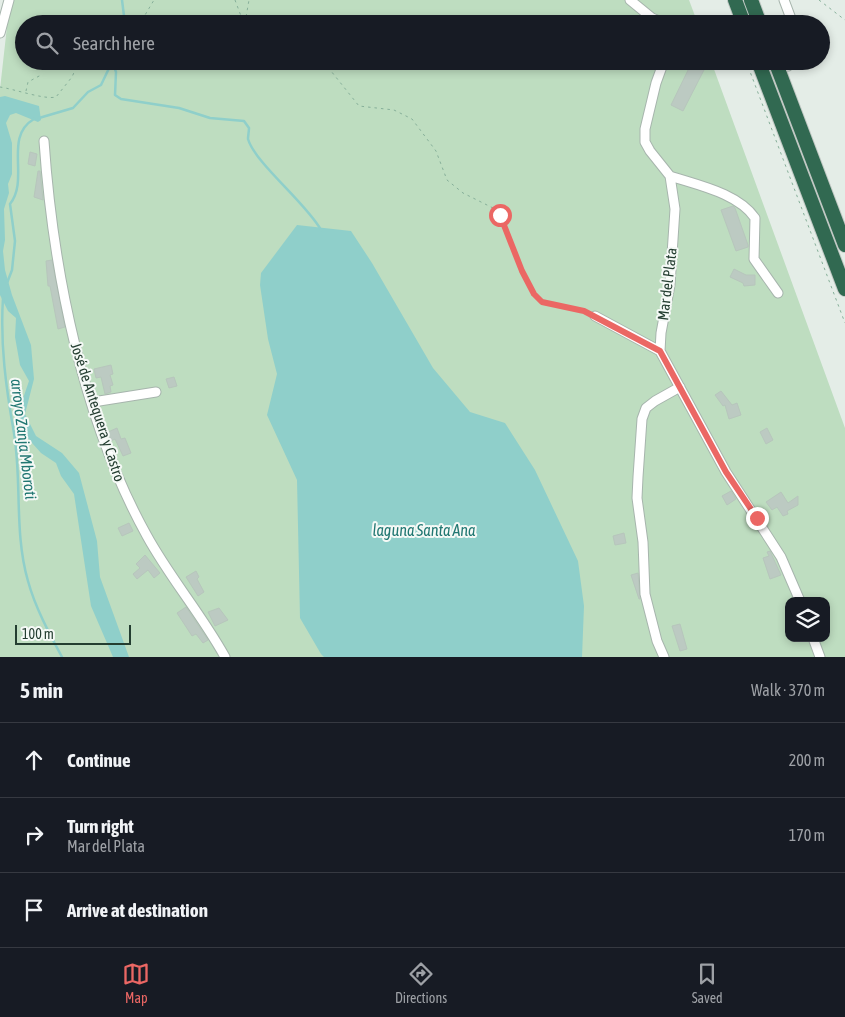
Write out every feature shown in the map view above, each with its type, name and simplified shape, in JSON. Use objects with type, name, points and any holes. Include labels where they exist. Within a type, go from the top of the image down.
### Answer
[{"type":"highway","points":[[735,0],[741,15]]},
{"type":"highway","points":[[752,0],[757,15]]},
{"type":"highway","points":[[761,70],[845,289]]},
{"type":"highway","points":[[778,70],[845,246]]},
{"type":"street","points":[[0,33],[9,0]]},
{"type":"street","points":[[630,0],[648,15]]},
{"type":"street","points":[[784,0],[790,15]]},
{"type":"street","name":"Mar del Plata","points":[[660,351],[661,333],[670,285],[674,218],[673,186],[670,176],[645,142],[645,129],[661,70]]},
{"type":"street","name":"José de Antequera y Castro","points":[[44,141],[49,210],[62,291],[92,402],[115,470],[147,537],[225,657]]},
{"type":"street","points":[[670,176],[712,190],[735,201],[752,213],[755,218],[754,259],[778,292]]},
{"type":"street","points":[[595,316],[660,351],[726,472],[781,557],[798,597]]},
{"type":"street","points":[[664,657],[657,641],[645,594],[643,542],[637,498],[638,477],[642,419],[646,408],[680,387]]},
{"type":"street","points":[[92,402],[156,392]]},
{"type":"street","points":[[814,642],[820,657]]},
{"type":"path","points":[[145,15],[154,0]]},
{"type":"path","points":[[235,0],[241,15]]},
{"type":"path","points":[[246,15],[249,0]]},
{"type":"path","points":[[819,0],[845,20]]},
{"type":"path","points":[[0,87],[26,91],[51,98],[56,97],[75,70]]},
{"type":"path","points":[[331,70],[359,106],[394,110],[412,119],[436,151],[447,180],[463,193],[495,209],[500,215],[522,271],[534,294],[542,302],[584,311],[595,316]]},
{"type":"path","points":[[749,70],[845,323]]},
{"type":"path","points":[[26,91],[28,82],[42,75]]},
{"type":"green space","points":[[10,0],[689,0],[695,15],[15,15],[15,70],[714,70],[845,428],[845,657],[0,657],[0,89]]},
{"type":"water","points":[[5,96],[39,106],[41,120],[38,122],[16,113],[10,115],[6,123],[12,143],[12,174],[8,184],[9,193],[4,209],[5,240],[3,251],[5,270],[12,295],[31,345],[34,379],[25,414],[36,436],[62,453],[79,473],[97,541],[100,577],[129,657],[113,657],[91,606],[74,494],[61,476],[56,463],[41,453],[24,434],[17,416],[29,381],[20,365],[15,337],[16,318],[8,311],[0,295],[0,97]]},
{"type":"water","name":"laguna Santa Ana","points":[[297,225],[351,231],[372,263],[433,368],[470,412],[505,423],[535,470],[578,561],[584,606],[582,657],[324,657],[321,654],[300,618],[297,480],[267,415],[277,374],[268,339],[260,285],[261,273]]},
{"type":"building","points":[[688,70],[704,70],[683,111],[671,105]]},
{"type":"building","points":[[30,152],[37,154],[35,166],[28,164]]},
{"type":"building","points":[[38,171],[40,171],[43,200],[34,197]]},
{"type":"building","points":[[733,206],[748,245],[748,247],[736,251],[721,210]]},
{"type":"building","points":[[52,260],[65,327],[58,329],[50,286],[48,286],[46,261]]},
{"type":"building","points":[[734,269],[746,275],[755,275],[755,285],[744,286],[743,283],[730,277]]},
{"type":"building","points":[[111,365],[113,374],[110,375],[113,385],[110,386],[111,392],[105,394],[101,377],[96,378],[94,369]]},
{"type":"building","points":[[174,377],[177,386],[169,388],[166,379]]},
{"type":"building","points":[[721,391],[732,405],[737,403],[741,415],[729,419],[725,405],[723,406],[715,395]]},
{"type":"building","points":[[117,428],[121,439],[125,438],[131,453],[123,456],[115,439],[111,441],[108,432]]},
{"type":"building","points":[[767,428],[773,440],[766,444],[760,432]]},
{"type":"building","points":[[731,491],[736,499],[727,505],[722,496]]},
{"type":"building","points":[[781,492],[788,503],[798,496],[798,505],[787,511],[788,514],[783,516],[777,507],[772,510],[766,502]]},
{"type":"building","points":[[129,523],[133,531],[122,536],[118,528]]},
{"type":"building","points":[[624,533],[626,543],[615,545],[613,536]]},
{"type":"building","points":[[770,551],[781,575],[770,579],[763,558],[769,556],[767,552]]},
{"type":"building","points":[[145,555],[160,573],[154,578],[148,570],[137,579],[133,574],[140,568],[136,564]]},
{"type":"building","points":[[196,571],[199,577],[197,579],[204,592],[198,596],[186,577]]},
{"type":"building","points":[[638,573],[640,599],[631,575]]},
{"type":"building","points":[[186,607],[208,640],[203,643],[196,634],[192,636],[177,613]]},
{"type":"building","points":[[219,608],[228,620],[215,626],[208,612]]},
{"type":"building","points":[[680,624],[687,649],[680,651],[672,626]]},
{"type":"waterway","points":[[122,0],[124,15]]},
{"type":"waterway","name":"arroyo Zanja Mboroti","points":[[39,118],[73,108],[88,92],[101,85],[108,70]]},
{"type":"waterway","points":[[115,70],[115,95],[121,99],[179,108],[210,118],[244,121],[249,128],[248,139],[260,160],[314,219],[321,230]]},
{"type":"waterway","name":"arroyo Zanja Mboroti","points":[[7,283],[12,270],[15,241],[10,204],[16,194],[18,183],[18,147],[20,136],[25,127],[34,119]]},
{"type":"waterway","name":"arroyo Zanja Mboroti","points":[[3,298],[3,349],[18,470],[21,544],[24,563],[34,600],[62,657]]},
{"type":"route","points":[[500,215],[522,271],[534,294],[542,302],[584,311],[660,351],[726,472],[757,518]]}]
